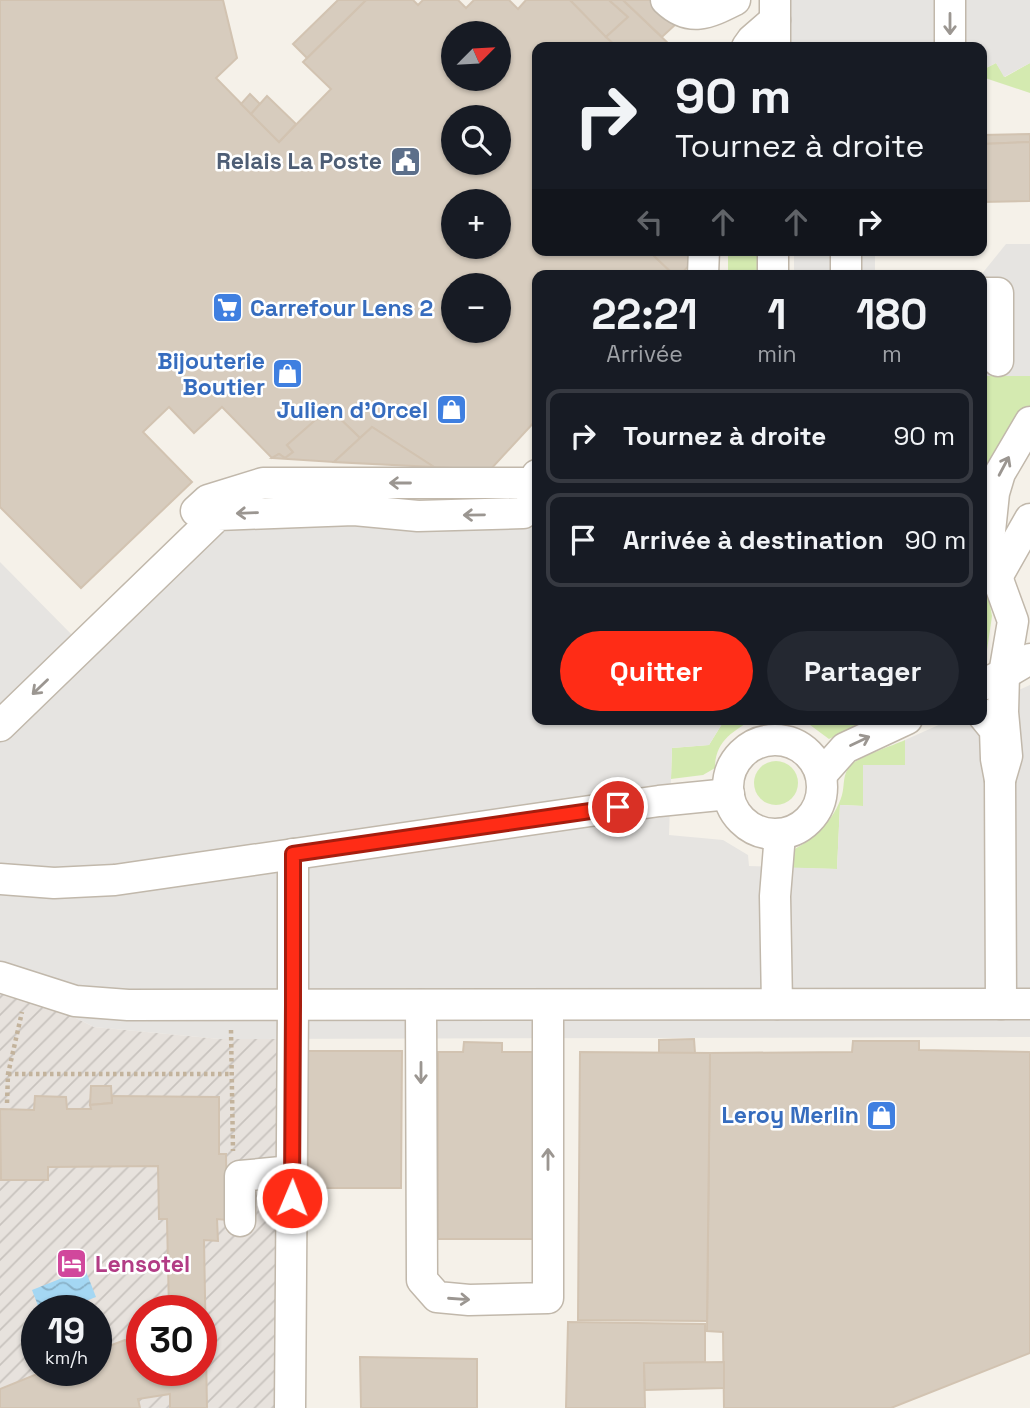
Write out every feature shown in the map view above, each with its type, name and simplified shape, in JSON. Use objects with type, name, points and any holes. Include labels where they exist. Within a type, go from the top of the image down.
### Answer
[{"type":"street","points":[[666,0],[686,13],[702,14],[735,0]]},
{"type":"street","points":[[950,0],[950,42]]},
{"type":"street","points":[[751,42],[775,23]]},
{"type":"street","points":[[987,293],[998,293],[998,361]]},
{"type":"street","points":[[0,977],[75,1001],[128,1005],[1016,1004],[1000,780],[996,759],[995,730],[1005,711],[993,680],[1022,613],[997,577],[989,541],[994,493],[1000,472],[1030,422]]},
{"type":"street","points":[[68,660],[74,631],[208,500],[263,483],[532,483]]},
{"type":"street","points":[[0,726],[218,515],[354,510],[418,516],[523,513],[532,505]]},
{"type":"street","points":[[997,577],[1030,519]]},
{"type":"street","points":[[993,680],[1030,659]]},
{"type":"street","points":[[821,775],[845,748],[894,725]]},
{"type":"street","points":[[771,730],[787,742],[802,748],[814,760],[821,775],[822,791],[818,807],[809,820],[796,830],[766,834],[741,820],[733,808],[729,779],[734,764],[743,752],[771,730]]},
{"type":"street","points":[[0,879],[54,883],[115,880],[659,801],[729,794]]},
{"type":"street","points":[[777,1004],[775,897],[780,834]]},
{"type":"street","points":[[290,1408],[293,854]]},
{"type":"street","points":[[421,1005],[422,1280],[438,1297],[470,1300],[548,1298],[548,1005]]},
{"type":"street","points":[[240,1221],[240,1176],[292,1171]]},
{"type":"path","points":[[230,1005],[233,1154],[240,1176]]},
{"type":"path","points":[[7,1103],[8,1074],[22,1011]]},
{"type":"path","points":[[8,1074],[232,1074]]},
{"type":"shaded area","points":[[761,0],[1030,0],[1030,63],[1004,77],[996,63],[987,68],[987,42],[761,42]]},
{"type":"shaded area","points":[[1006,244],[1030,244],[1030,376],[987,376],[985,270]]},
{"type":"shaded area","points":[[794,256],[875,256],[875,270],[794,270]]},
{"type":"shaded area","points":[[532,494],[532,725],[721,725],[709,745],[672,748],[669,835],[723,840],[748,855],[749,866],[837,869],[840,805],[863,806],[863,765],[905,765],[905,740],[939,725],[987,725],[987,704],[1030,685],[1030,1037],[220,1039],[94,1027],[40,1000],[0,961],[0,562],[78,641],[258,500],[513,500]]},
{"type":"shaded area","points":[[0,961],[40,1000],[94,1027],[220,1039],[279,1039],[276,1408],[0,1408]]},
{"type":"green space","points":[[996,63],[1005,77],[1030,63],[1030,93],[987,79],[987,68]]},
{"type":"green space","points":[[728,256],[758,256],[757,270],[728,270]]},
{"type":"green space","points":[[987,376],[1030,376],[1030,410],[987,543]]},
{"type":"green space","points":[[987,588],[992,616],[987,650]]},
{"type":"green space","points":[[721,725],[745,725],[722,744],[715,768],[703,775],[671,779],[672,748],[709,745]]},
{"type":"green space","points":[[810,725],[858,725],[829,739]]},
{"type":"green space","points":[[905,740],[905,765],[863,806],[840,805],[837,869],[792,868],[793,850],[816,834],[839,804],[846,772],[851,765]]},
{"type":"green space","points":[[776,761],[791,768],[798,783],[791,798],[776,805],[761,798],[754,783],[761,768]]},
{"type":"water","points":[[85,1269],[95,1295],[34,1295],[32,1290]]},
{"type":"building","name":"Carrefour Lens 2","points":[[0,0],[223,0],[237,58],[216,78],[279,142],[331,89],[303,62],[366,0],[413,0],[418,5],[423,0],[458,0],[466,8],[474,0],[509,0],[518,9],[526,0],[570,0],[612,42],[532,42],[532,256],[654,256],[669,270],[532,270],[532,424],[490,470],[434,467],[372,427],[360,438],[329,408],[287,445],[293,452],[285,458],[279,454],[272,458],[222,407],[194,433],[169,407],[143,432],[192,482],[81,588],[0,507]]},
{"type":"building","points":[[338,0],[366,0],[307,58],[293,44]]},
{"type":"building","points":[[609,0],[628,17],[606,37],[571,1]]},
{"type":"building","points":[[609,0],[623,0],[667,42],[612,42],[606,37],[628,17]]},
{"type":"building","points":[[623,0],[652,0],[677,23],[662,37]]},
{"type":"building","points":[[250,94],[260,104],[251,114],[241,104]]},
{"type":"building","points":[[267,96],[296,124],[279,142],[251,114]]},
{"type":"building","points":[[1030,134],[1030,142],[987,144],[987,135]]},
{"type":"building","points":[[1030,142],[1030,201],[987,202],[987,144]]},
{"type":"building","points":[[654,256],[698,256],[685,270],[669,270]]},
{"type":"building","points":[[329,408],[360,438],[334,462],[272,458],[279,454],[285,458],[293,452],[287,445]]},
{"type":"building","points":[[372,427],[400,445],[434,467],[334,462]]},
{"type":"building","points":[[694,1039],[695,1053],[659,1053],[659,1040]]},
{"type":"building","points":[[853,1041],[919,1041],[919,1050],[1030,1052],[1030,1353],[891,1408],[724,1408],[723,1332],[707,1331],[710,1053],[852,1052]]},
{"type":"building","points":[[464,1042],[502,1043],[502,1052],[533,1052],[534,1239],[438,1239],[438,1052],[463,1052]]},
{"type":"building","points":[[308,1051],[402,1051],[401,1188],[308,1188]]},
{"type":"building","points":[[580,1052],[710,1053],[707,1321],[578,1320]]},
{"type":"building","points":[[91,1086],[111,1086],[112,1103],[90,1105]]},
{"type":"building","points":[[35,1096],[66,1097],[67,1109],[91,1109],[90,1105],[112,1103],[112,1096],[219,1097],[219,1154],[226,1154],[227,1220],[217,1219],[218,1241],[204,1240],[205,1295],[169,1295],[167,1219],[159,1219],[158,1166],[48,1167],[48,1180],[1,1180],[0,1109],[34,1110]]},
{"type":"building","points":[[568,1322],[705,1324],[705,1362],[644,1363],[645,1408],[566,1408]]},
{"type":"building","points":[[125,1340],[126,1386],[207,1386],[207,1408],[170,1408],[170,1394],[138,1399],[140,1408],[0,1408],[0,1389],[21,1381],[21,1386],[112,1386],[112,1345]]},
{"type":"building","points":[[360,1357],[477,1359],[477,1408],[361,1408]]},
{"type":"building","points":[[724,1362],[724,1388],[645,1390],[644,1363]]},
{"type":"place","name":"Relais La Poste","points":[[405,161]]},
{"type":"place","name":"Carrefour Lens 2","points":[[227,308]]},
{"type":"place","name":"Bijouterie Boutier","points":[[288,374]]},
{"type":"place","name":"Julien d'Orcel","points":[[451,410]]},
{"type":"place","name":"Leroy Merlin","points":[[882,1115]]},
{"type":"place","name":"Lensotel","points":[[72,1264]]},
{"type":"route","points":[[292,1198],[293,854],[618,807]]}]
